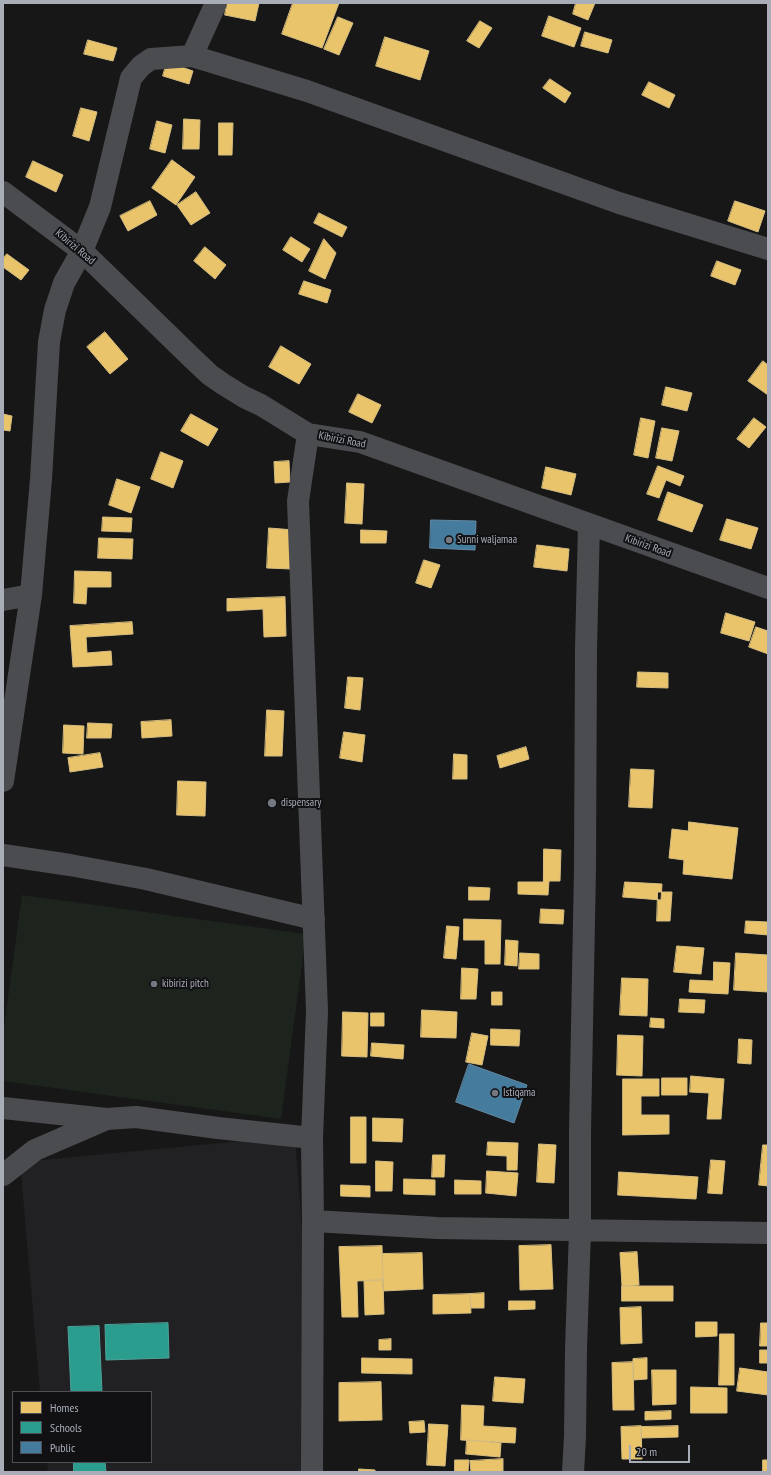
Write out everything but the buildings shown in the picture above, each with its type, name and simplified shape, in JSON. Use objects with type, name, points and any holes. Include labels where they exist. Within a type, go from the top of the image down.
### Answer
[{"type":"street","points":[[192,56],[216,3]]},
{"type":"street","points":[[3,781],[31,595],[41,478],[49,342],[57,303],[64,283],[82,250],[100,207],[131,78],[141,66],[151,59],[192,56],[307,91],[619,203],[768,249]]},
{"type":"street","name":"Kibirizi Road","points":[[3,192],[82,250],[210,375],[244,397],[261,405],[308,434],[360,442],[768,588]]},
{"type":"street","points":[[308,434],[298,501],[317,1011],[312,1138],[312,1472]]},
{"type":"street","points":[[573,1472],[580,1230],[586,649],[589,524]]},
{"type":"street","points":[[3,600],[31,595]]},
{"type":"street","points":[[3,855],[70,865],[146,879],[314,919]]},
{"type":"street","points":[[3,1108],[107,1119],[136,1117],[218,1128],[312,1138]]},
{"type":"street","points":[[3,1175],[35,1150],[107,1119]]},
{"type":"street","points":[[313,1221],[437,1228],[768,1233]]},
{"type":"shaded area","name":"kibirizi pitch","points":[[22,895],[306,934],[281,1119],[3,1081],[3,1035]]},
{"type":"shaded area","points":[[295,1136],[320,1472],[48,1472],[47,1463],[152,1463],[152,1391],[40,1391],[20,1162]]},
{"type":"place","name":"Sunni waljamaa","points":[[449,540]]},
{"type":"place","name":"dispensary","points":[[272,803]]},
{"type":"place","name":"kibirizi pitch","points":[[154,984]]},
{"type":"place","name":"Istiqama","points":[[495,1093]]}]
